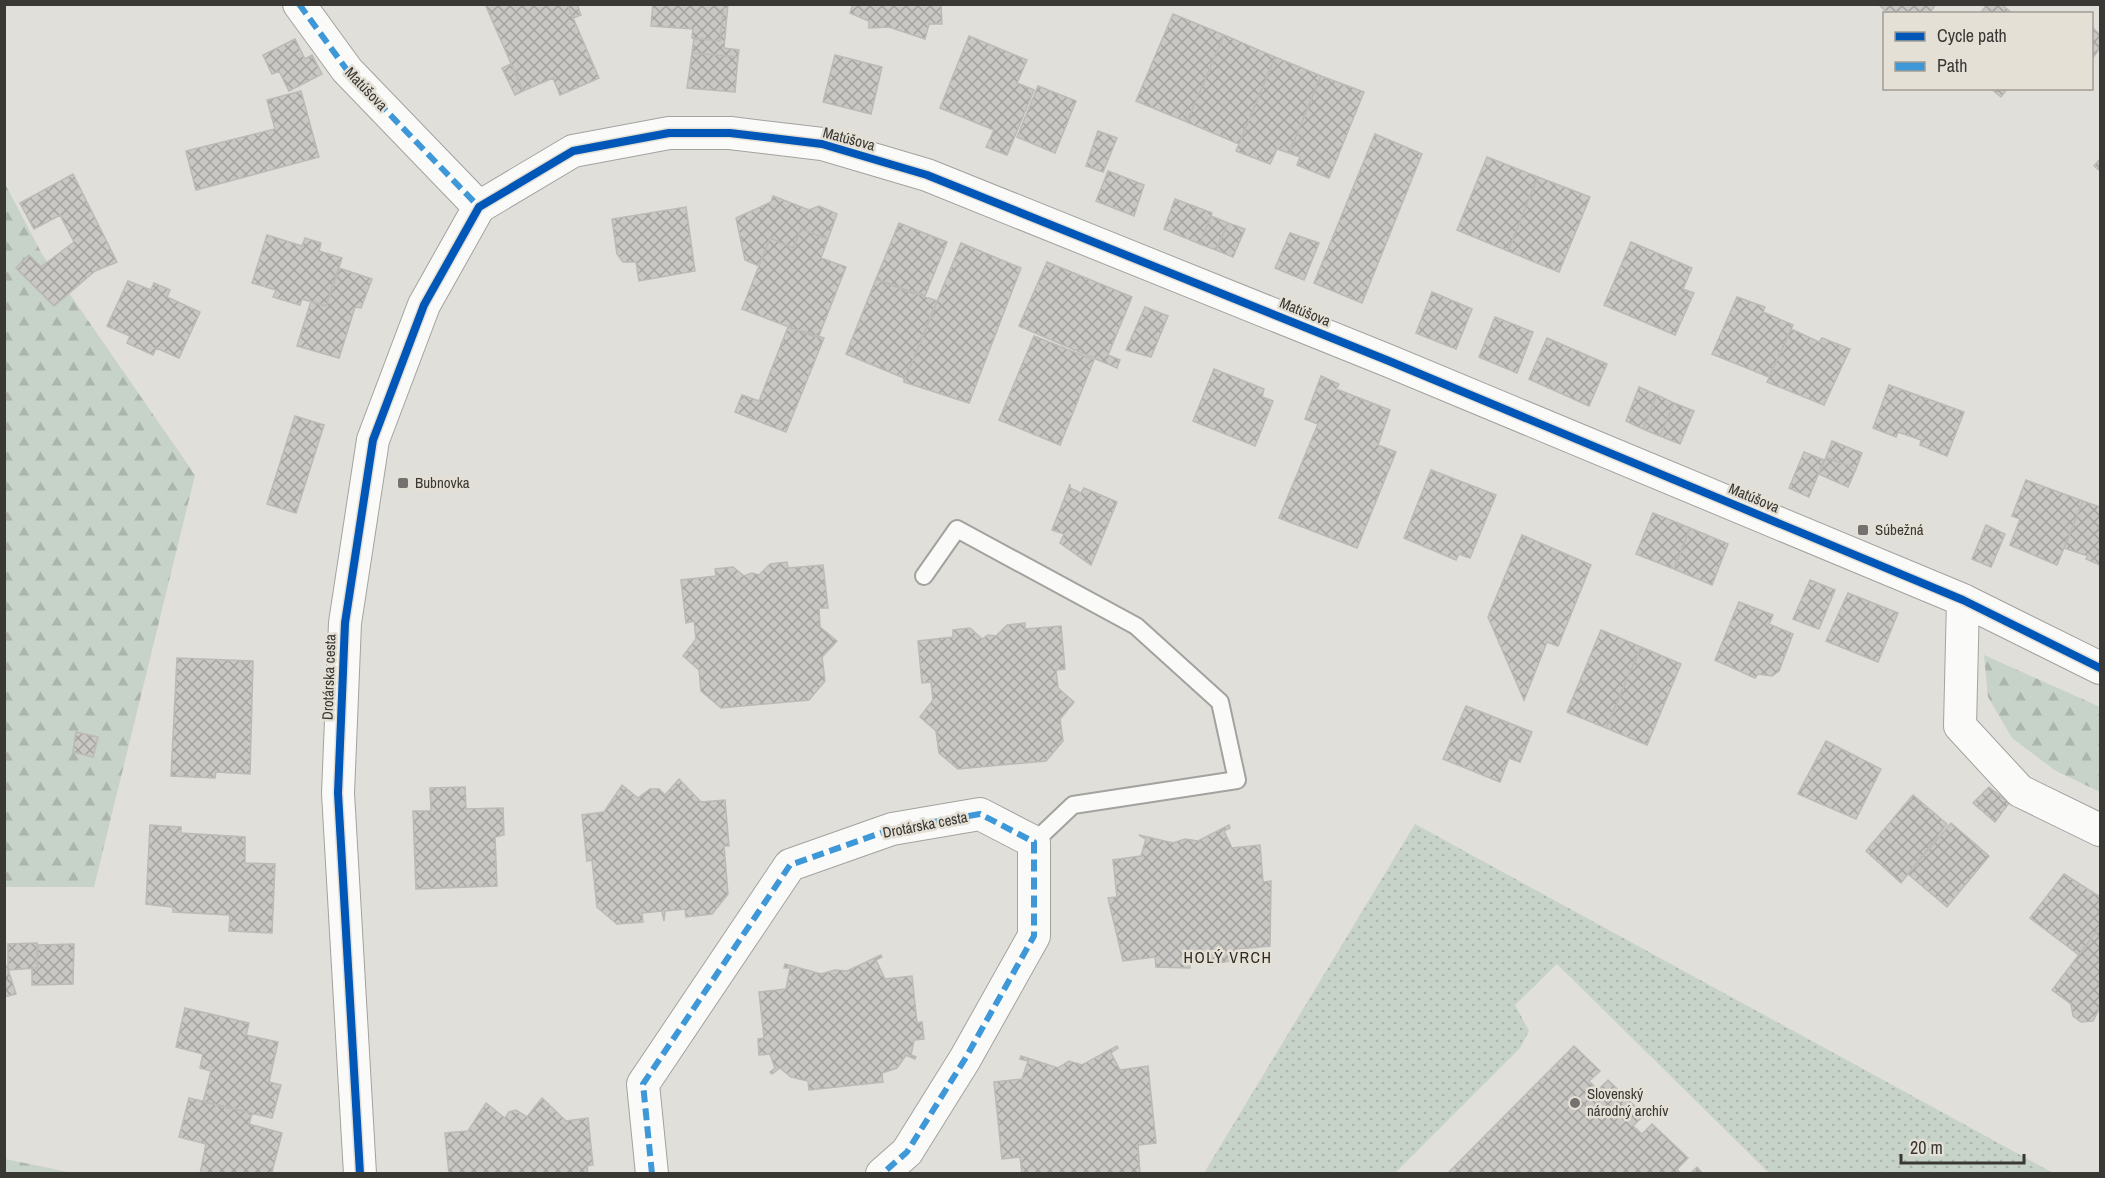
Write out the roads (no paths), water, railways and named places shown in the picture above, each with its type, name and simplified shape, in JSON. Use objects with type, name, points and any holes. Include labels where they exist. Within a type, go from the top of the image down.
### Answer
[{"type":"street","name":"Matúšova","points":[[299,4],[347,70],[479,207],[573,151],[669,133],[730,134],[822,144],[927,175],[1057,225],[1963,600],[2100,668]]},
{"type":"street","name":"Drotárska cesta","points":[[360,1173],[338,793],[345,623],[373,440],[424,305],[479,207]]},
{"type":"street","points":[[1963,600],[1960,726],[2020,791],[2100,830]]},
{"type":"street","name":"Drotárska cesta","points":[[651,1173],[644,1084],[790,865],[892,829],[980,814],[1034,842]]},
{"type":"street","points":[[882,1173],[907,1152],[913,1143],[965,1059],[1034,936],[1034,842]]},
{"type":"lane","points":[[924,576],[957,529],[1136,626],[1220,702],[1237,780],[1073,805],[1034,842]]},
{"type":"place","name":"Bubnovka","points":[[403,483]]},
{"type":"place","name":"Súbežná","points":[[1863,530]]},
{"type":"place","name":"Slovenský národný archív","points":[[1575,1103]]},
{"type":"district","name":"HOLÝ VRCH","points":[[1228,957]]}]
